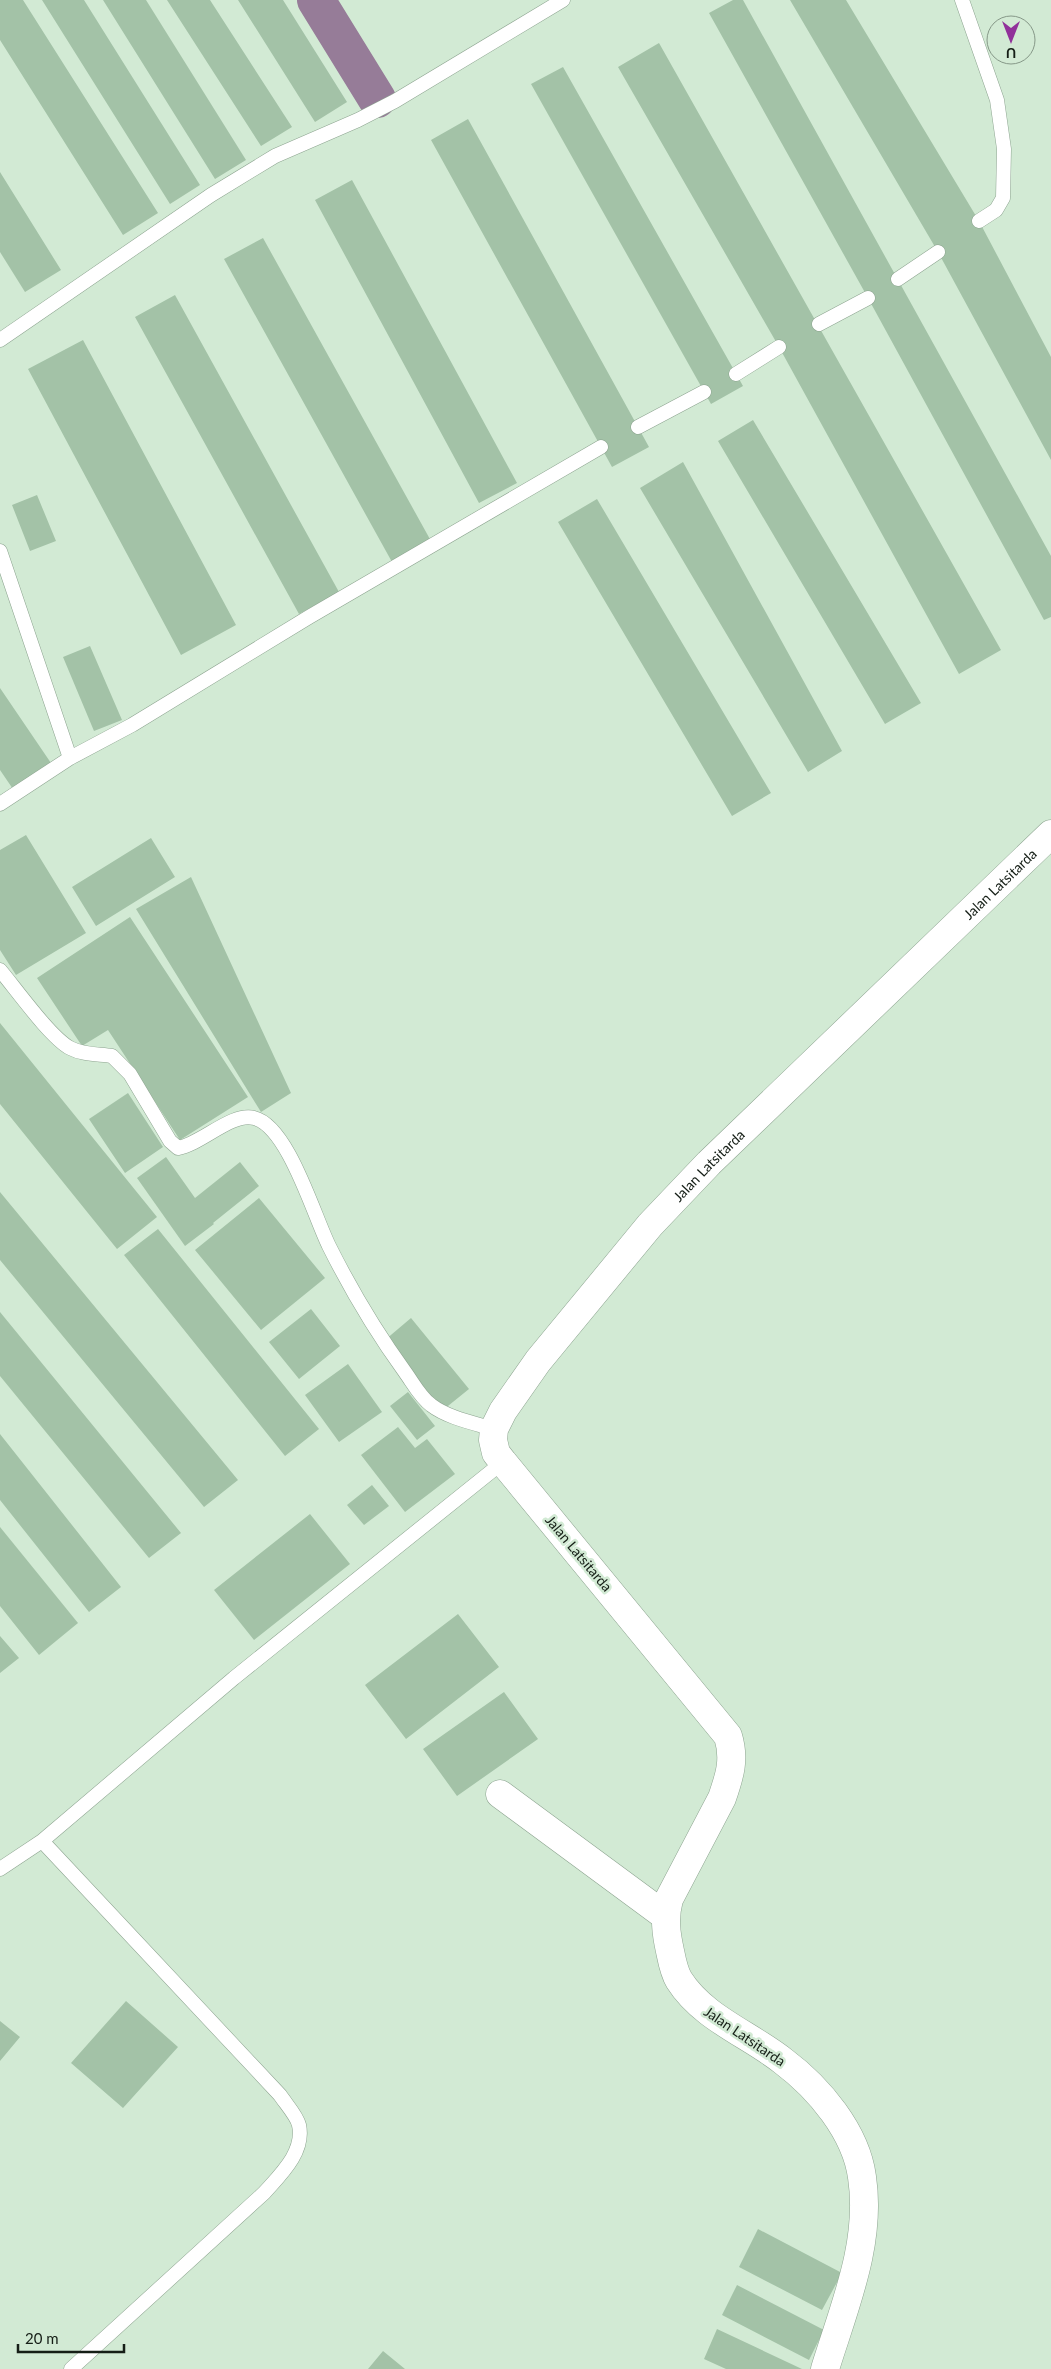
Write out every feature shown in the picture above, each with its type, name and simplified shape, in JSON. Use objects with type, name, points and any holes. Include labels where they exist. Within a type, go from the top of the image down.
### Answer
[{"type":"street","name":"Jalan Latsitarda","points":[[825,2369],[863,2238],[865,2205],[862,2176],[855,2150],[819,2094],[783,2061],[699,2005],[679,1980],[669,1947],[664,1915],[669,1899],[722,1798],[732,1767],[732,1751],[728,1736],[496,1453],[493,1440],[494,1429],[503,1411],[538,1361],[663,1211],[709,1163],[1051,834]]},
{"type":"street","points":[[500,1794],[664,1915]]},
{"type":"lane","points":[[0,340],[211,195],[275,156],[358,120],[395,101],[563,0]]},
{"type":"lane","points":[[962,0],[997,100],[1004,142],[1003,198],[996,210],[979,222]]},
{"type":"lane","points":[[898,279],[938,252]]},
{"type":"lane","points":[[819,324],[868,298]]},
{"type":"lane","points":[[736,374],[779,347]]},
{"type":"lane","points":[[638,427],[704,392]]},
{"type":"lane","points":[[0,804],[70,758],[132,725],[310,617],[602,447]]},
{"type":"lane","points":[[0,551],[70,758]]},
{"type":"lane","points":[[0,970],[58,1039],[70,1048],[83,1053],[112,1056],[130,1074],[170,1142],[178,1148],[205,1137],[238,1119],[254,1118],[270,1127],[283,1144],[292,1161],[328,1244],[350,1285],[381,1338],[422,1396],[431,1405],[461,1419],[494,1429]]},
{"type":"lane","points":[[0,1869],[42,1841],[226,1685],[503,1462]]},
{"type":"lane","points":[[42,1841],[280,2095],[299,2125],[299,2145],[287,2166],[264,2193],[71,2369]]},
{"type":"building","points":[[0,0],[23,0],[158,213],[123,235],[0,40]]},
{"type":"building","points":[[42,0],[84,0],[200,185],[170,204]]},
{"type":"building","points":[[103,0],[146,0],[246,160],[215,179]]},
{"type":"building","points":[[167,0],[210,0],[292,127],[261,146]]},
{"type":"building","points":[[238,0],[283,0],[347,102],[315,122]]},
{"type":"building","points":[[733,0],[743,0],[1051,556],[1051,617],[1044,620],[709,13]]},
{"type":"building","points":[[790,0],[846,0],[979,221],[1051,357],[1051,460],[938,252]]},
{"type":"building","points":[[659,43],[1001,650],[959,674],[779,347],[618,67]]},
{"type":"building","points":[[563,67],[743,386],[711,404],[531,84]]},
{"type":"building","points":[[468,119],[649,447],[612,467],[431,140]]},
{"type":"building","points":[[0,172],[61,270],[25,292],[0,252]]},
{"type":"building","points":[[352,180],[517,483],[479,503],[315,200]]},
{"type":"building","points":[[263,238],[431,541],[392,562],[224,259]]},
{"type":"building","points":[[175,295],[339,592],[299,614],[135,317]]},
{"type":"building","points":[[83,340],[236,625],[181,655],[28,369]]},
{"type":"building","points":[[753,420],[921,703],[885,724],[718,441]]},
{"type":"building","points":[[683,462],[842,751],[808,772],[640,488]]},
{"type":"building","points":[[37,495],[56,541],[30,551],[12,505]]},
{"type":"building","points":[[597,499],[771,793],[732,816],[558,522]]},
{"type":"building","points":[[90,646],[122,720],[94,731],[63,657]]},
{"type":"building","points":[[0,688],[53,766],[15,792],[0,770]]},
{"type":"building","points":[[26,835],[86,933],[16,975],[0,950],[0,850]]},
{"type":"building","points":[[151,838],[175,877],[96,926],[72,887]]},
{"type":"building","points":[[191,877],[291,1093],[261,1112],[136,909]]},
{"type":"building","points":[[130,917],[248,1097],[180,1140],[108,1030],[82,1046],[37,978]]},
{"type":"building","points":[[0,1023],[157,1217],[117,1249],[0,1104]]},
{"type":"building","points":[[128,1093],[163,1147],[125,1173],[89,1119]]},
{"type":"building","points":[[166,1157],[195,1198],[240,1162],[259,1186],[185,1246],[137,1178]]},
{"type":"building","points":[[0,1192],[238,1480],[204,1507],[0,1260]]},
{"type":"building","points":[[259,1198],[325,1278],[261,1330],[195,1250]]},
{"type":"building","points":[[158,1229],[319,1429],[285,1456],[124,1255]]},
{"type":"building","points":[[311,1309],[340,1346],[299,1379],[269,1342]]},
{"type":"building","points":[[0,1312],[181,1533],[149,1558],[0,1376]]},
{"type":"building","points":[[411,1318],[469,1389],[443,1410],[385,1340]]},
{"type":"building","points":[[348,1364],[382,1412],[339,1442],[305,1395]]},
{"type":"building","points":[[408,1392],[435,1426],[417,1440],[390,1406]]},
{"type":"building","points":[[398,1427],[415,1448],[427,1439],[455,1474],[405,1512],[361,1455]]},
{"type":"building","points":[[0,1434],[121,1587],[89,1612],[0,1500]]},
{"type":"building","points":[[372,1485],[389,1506],[364,1525],[347,1505]]},
{"type":"building","points":[[310,1514],[350,1564],[254,1640],[214,1590]]},
{"type":"building","points":[[0,1527],[78,1623],[39,1655],[0,1606]]},
{"type":"building","points":[[458,1614],[499,1667],[406,1739],[365,1685]]},
{"type":"building","points":[[0,1636],[19,1658],[0,1673]]},
{"type":"building","points":[[504,1692],[538,1739],[457,1796],[423,1749]]},
{"type":"building","points":[[126,2001],[178,2047],[123,2108],[71,2063]]},
{"type":"building","points":[[0,2021],[20,2037],[0,2061]]},
{"type":"building","points":[[758,2229],[842,2273],[822,2310],[739,2267]]},
{"type":"building","points":[[737,2285],[824,2330],[809,2360],[722,2315]]},
{"type":"building","points":[[717,2329],[802,2369],[726,2369],[704,2359]]},
{"type":"building","points":[[383,2351],[405,2369],[368,2369]]},
{"type":"waterway","points":[[316,0],[377,99]]}]
